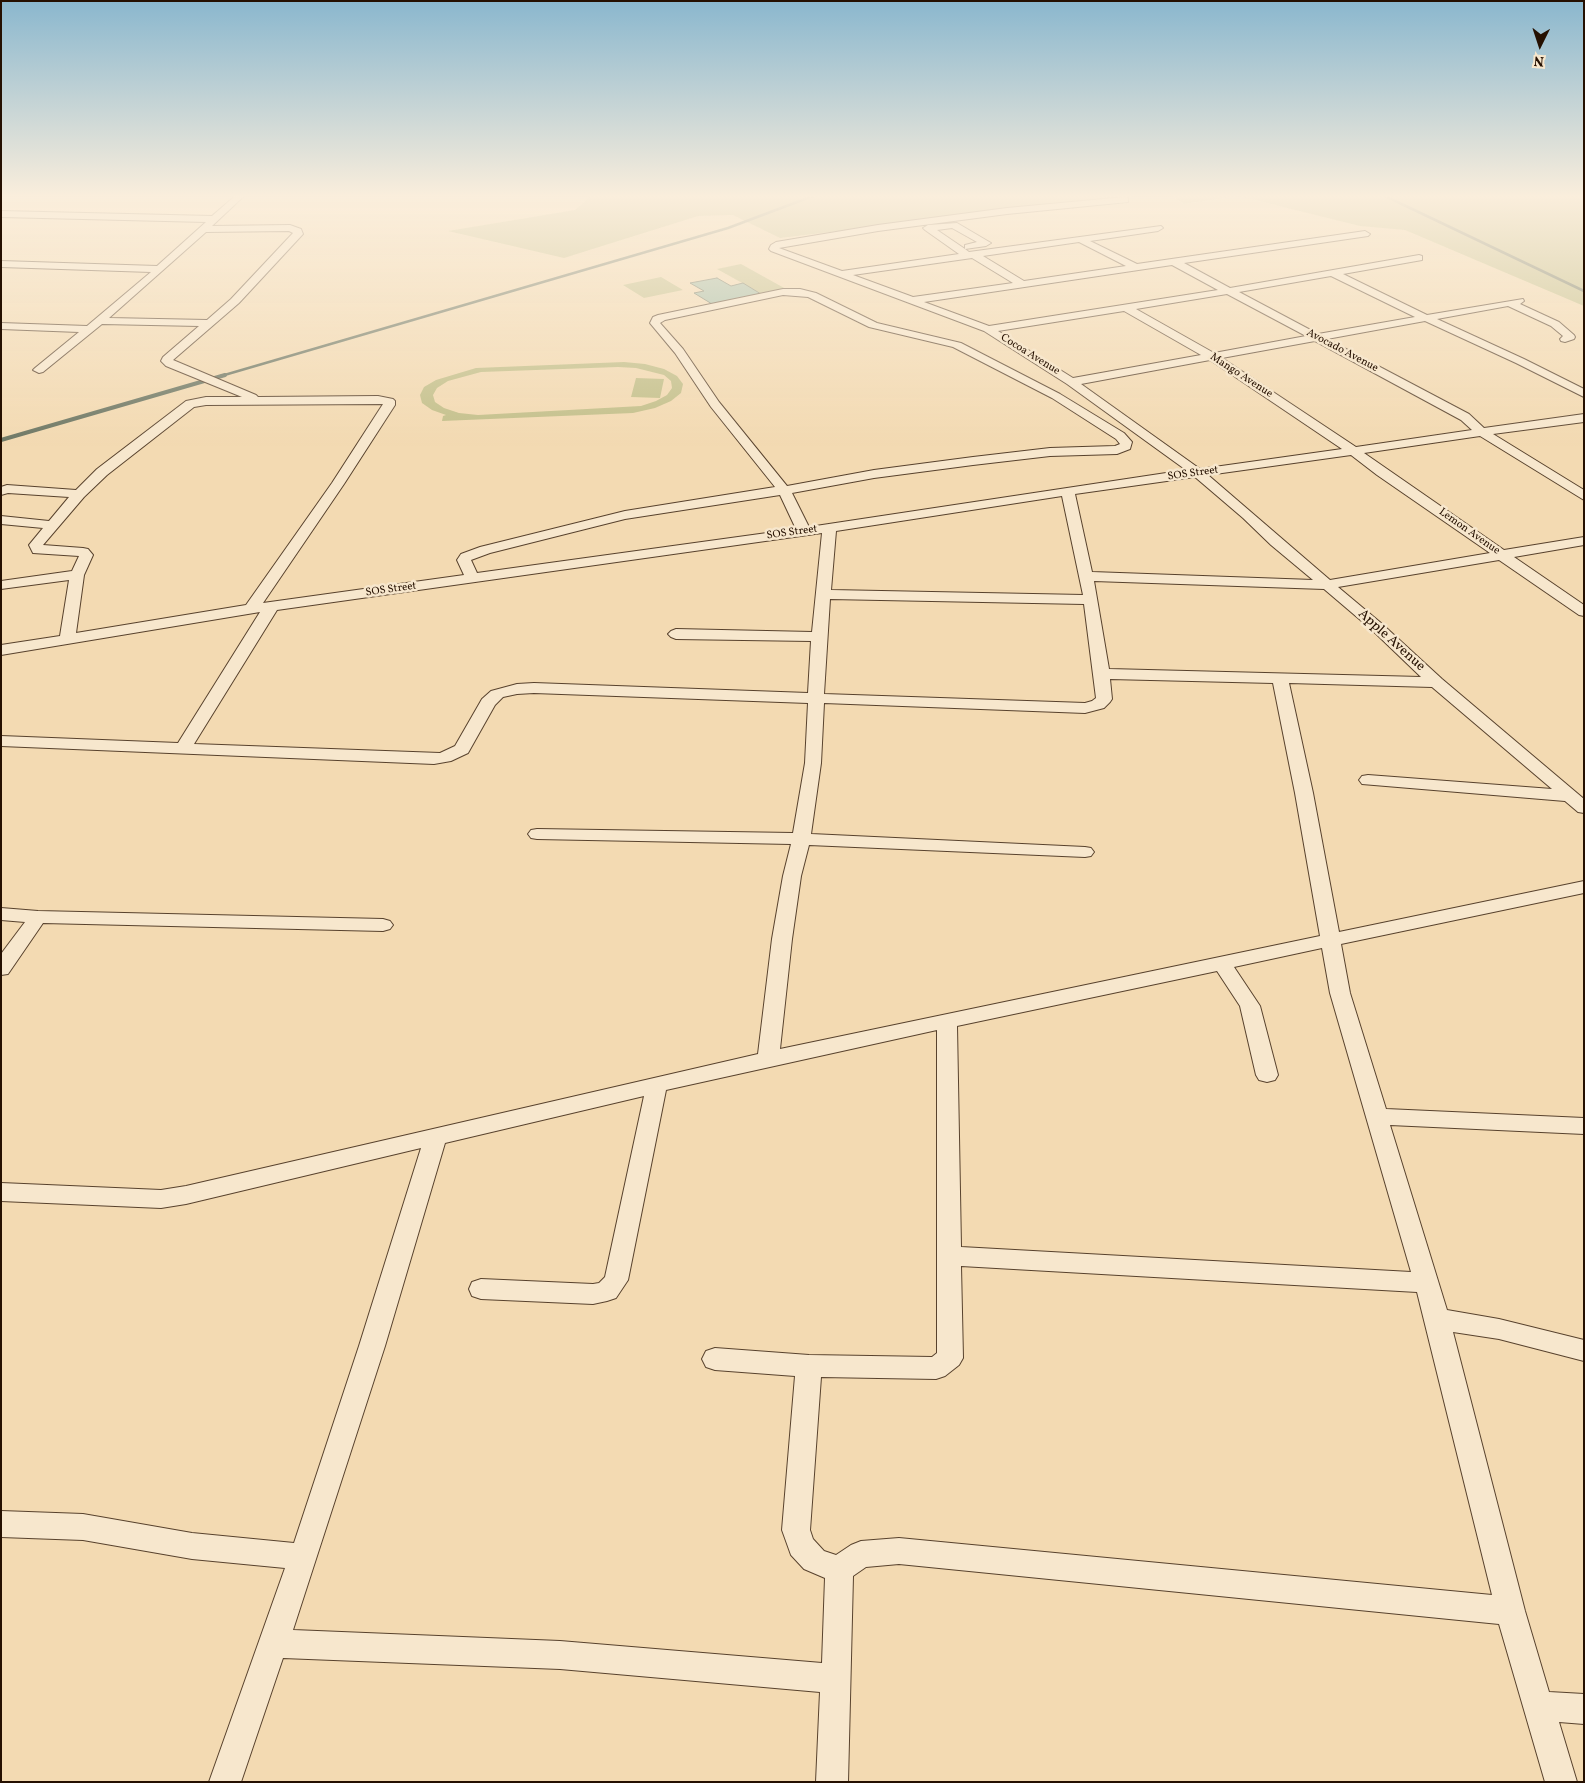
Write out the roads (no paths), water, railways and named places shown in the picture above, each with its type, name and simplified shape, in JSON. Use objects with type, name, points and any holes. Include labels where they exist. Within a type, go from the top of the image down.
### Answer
[{"type":"street","points":[[39,370],[148,279]]},
{"type":"street","points":[[255,279],[235,301],[169,356],[167,361],[260,401]]},
{"type":"street","name":"Cocoa Avenue","points":[[854,279],[988,329],[1071,382],[1199,474]]},
{"type":"street","points":[[1014,279],[1022,284]]},
{"type":"street","points":[[912,301],[1054,279]]},
{"type":"street","name":"Avocado Avenue","points":[[1206,279],[1316,336],[1465,417],[1481,432],[1584,496]]},
{"type":"street","points":[[988,329],[1296,279]]},
{"type":"street","points":[[1345,279],[1520,361],[1584,394]]},
{"type":"street","points":[[472,578],[464,560],[466,557],[485,550],[624,514],[784,490],[874,474],[1007,456],[1050,452],[1117,450],[1126,446],[1126,442],[1056,396],[985,358],[957,345],[873,326],[812,295],[783,292],[657,319],[655,323],[679,352],[715,404],[784,490],[804,531]]},
{"type":"street","points":[[1071,382],[1316,336],[1514,302],[1560,327],[1570,337],[1565,339]]},
{"type":"street","name":"Mango Avenue","points":[[1125,308],[1211,356],[1354,451]]},
{"type":"street","points":[[99,321],[210,323]]},
{"type":"street","points":[[1,326],[89,329]]},
{"type":"street","points":[[67,640],[77,575],[86,554],[83,552],[38,550],[36,545],[79,494],[110,466],[190,404],[206,401],[388,401],[389,405],[303,536],[251,609]]},
{"type":"street","name":"SOS Street","points":[[1,650],[251,609],[829,528],[1068,491],[1199,474],[1584,418]]},
{"type":"street","name":"Lemon Avenue","points":[[1354,451],[1584,612]]},
{"type":"street","name":"Apple Avenue","points":[[1199,474],[1248,515],[1325,585],[1376,626],[1436,682],[1584,808]]},
{"type":"street","points":[[1,491],[7,489],[79,494]]},
{"type":"street","points":[[1,741],[440,758],[462,750],[488,702],[497,694],[517,689],[1085,708],[1098,706],[1104,699],[1102,674],[1091,600],[1068,491]]},
{"type":"street","points":[[1,520],[52,525]]},
{"type":"street","points":[[768,1060],[782,939],[813,763],[819,638],[829,528]]},
{"type":"street","points":[[1086,576],[1325,585],[1584,540]]},
{"type":"street","points":[[1,585],[77,575]]},
{"type":"street","points":[[823,594],[1091,600]]},
{"type":"street","points":[[183,749],[271,607]]},
{"type":"street","points":[[676,634],[819,638]]},
{"type":"street","points":[[1102,674],[1436,682]]},
{"type":"street","points":[[1280,678],[1340,993],[1426,1283],[1510,1611],[1561,1782]]},
{"type":"street","points":[[1368,780],[1569,796]]},
{"type":"street","points":[[537,834],[801,839],[1085,852]]},
{"type":"street","points":[[1,1192],[161,1199],[195,1193],[657,1084],[1584,887]]},
{"type":"street","points":[[1,914],[38,917],[382,925]]},
{"type":"street","points":[[1,969],[38,917]]},
{"type":"street","points":[[1222,964],[1250,1006],[1268,1074]]},
{"type":"street","points":[[715,1360],[810,1366],[936,1368],[950,1358],[947,1022]]},
{"type":"street","points":[[481,1289],[594,1294],[607,1291],[616,1280],[657,1084]]},
{"type":"street","points":[[1378,1118],[1584,1126]]},
{"type":"street","points":[[225,1782],[303,1557],[372,1346],[436,1136]]},
{"type":"street","points":[[949,1256],[1426,1283]]},
{"type":"street","points":[[1436,1319],[1499,1329],[1584,1352]]},
{"type":"street","points":[[810,1366],[796,1530],[801,1546],[814,1560],[839,1570]]},
{"type":"street","points":[[1,1524],[83,1528],[192,1546],[303,1557]]},
{"type":"street","points":[[839,1570],[861,1554],[899,1551],[1510,1611]]},
{"type":"street","points":[[832,1782],[839,1570]]},
{"type":"street","points":[[274,1643],[560,1655],[836,1679]]},
{"type":"street","points":[[1539,1706],[1584,1709]]},
{"type":"waterway","points":[[221,376],[553,279]]},
{"type":"waterway","points":[[1559,279],[1584,291]]},
{"type":"waterway","points":[[1,440],[225,375]]}]
